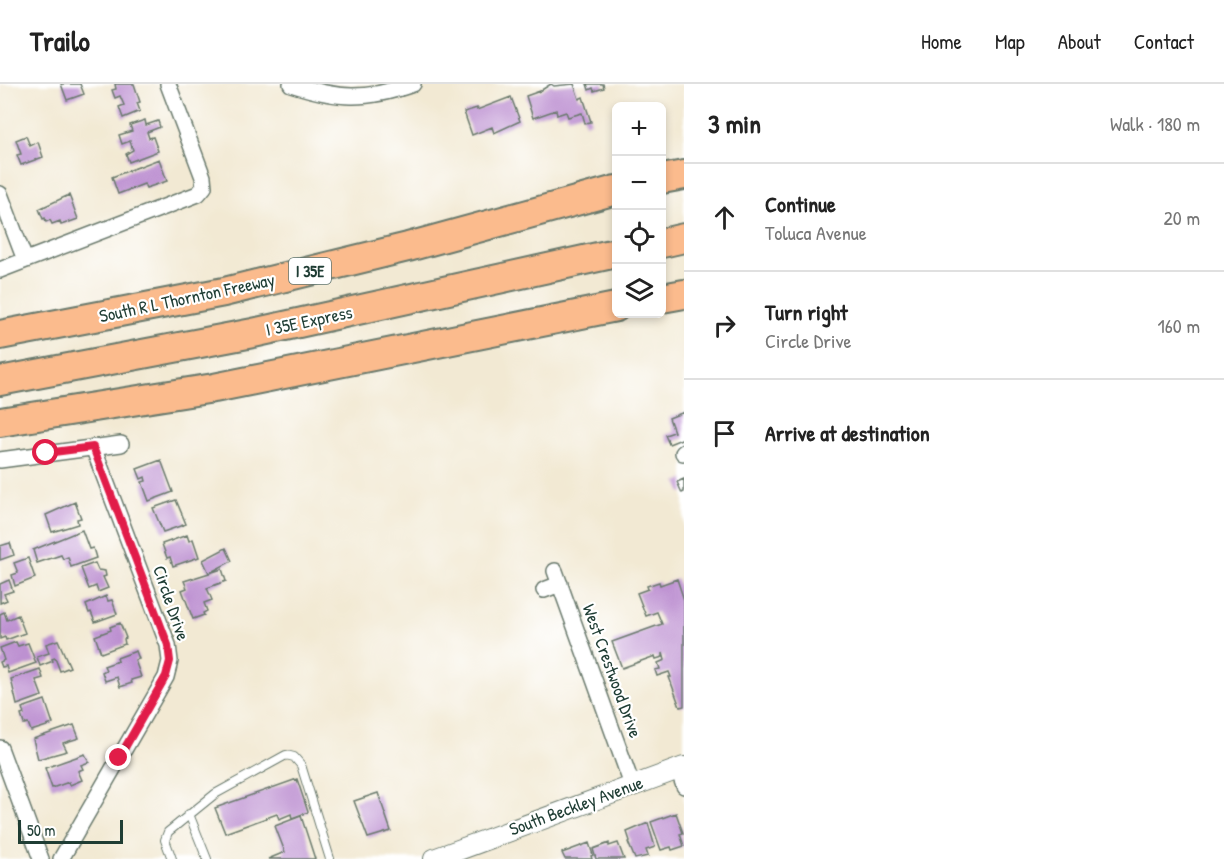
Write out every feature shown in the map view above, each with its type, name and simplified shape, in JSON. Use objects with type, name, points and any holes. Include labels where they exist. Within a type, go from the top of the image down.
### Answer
[{"type":"highway","points":[[666,178],[684,174]]},
{"type":"highway","name":"South R L Thornton Freeway","points":[[0,335],[224,292],[408,247],[612,191]]},
{"type":"highway","points":[[666,242],[684,238]]},
{"type":"highway","name":"I 35E Express","points":[[0,381],[253,333],[612,255]]},
{"type":"highway","points":[[666,297],[684,294]]},
{"type":"highway","points":[[0,422],[213,388],[612,308]]},
{"type":"street","points":[[0,270],[198,194],[204,187],[203,177],[168,84]]},
{"type":"street","points":[[291,84],[334,96],[359,97],[386,93],[412,84]]},
{"type":"street","points":[[0,194],[25,260]]},
{"type":"street","points":[[0,460],[121,444]]},
{"type":"street","name":"Circle Drive","points":[[61,859],[166,676],[170,661],[168,645],[93,447]]},
{"type":"street","name":"West Crestwood Drive","points":[[544,590],[557,577],[632,785]]},
{"type":"street","points":[[0,748],[41,859]]},
{"type":"street","name":"South Beckley Avenue","points":[[434,859],[632,785],[682,774]]},
{"type":"lane","points":[[172,859],[165,840],[168,832],[215,794],[286,755],[294,757],[301,765],[330,859]]},
{"type":"lane","points":[[189,814],[207,859]]},
{"type":"building","points":[[61,84],[80,84],[84,94],[67,100]]},
{"type":"building","points":[[115,84],[134,84],[140,102],[137,103],[140,111],[123,118],[119,107],[124,105],[120,96],[115,98],[112,90],[116,89]]},
{"type":"building","points":[[551,84],[554,86],[574,84],[579,99],[583,97],[591,122],[585,123],[582,113],[568,117],[566,112],[557,115],[556,110],[533,118],[526,96]]},
{"type":"building","points":[[587,84],[603,84],[604,88],[589,90]]},
{"type":"building","points":[[511,97],[520,121],[494,133],[492,127],[472,135],[464,112],[477,108],[477,110]]},
{"type":"building","points":[[145,120],[146,125],[158,121],[160,127],[147,132],[149,138],[153,137],[158,151],[129,162],[126,154],[133,150],[130,141],[122,144],[119,135],[132,131],[130,125]]},
{"type":"building","points":[[26,136],[30,146],[38,142],[43,157],[21,165],[17,155],[21,154],[16,140]]},
{"type":"building","points":[[159,159],[167,181],[146,188],[144,184],[118,194],[112,177]]},
{"type":"building","points":[[69,195],[78,219],[61,225],[60,221],[52,224],[50,220],[46,222],[39,209]]},
{"type":"building","points":[[684,412],[684,438],[669,444],[665,435],[674,432],[669,418]]},
{"type":"building","points":[[161,460],[173,492],[149,501],[142,482],[146,481],[145,477],[141,479],[137,469]]},
{"type":"building","points":[[684,479],[684,492],[682,493],[677,482]]},
{"type":"building","points":[[176,500],[186,524],[163,532],[153,508]]},
{"type":"building","points":[[75,502],[81,518],[77,519],[78,524],[52,532],[46,515]]},
{"type":"building","points":[[82,530],[89,549],[93,548],[96,558],[71,567],[68,557],[63,559],[61,555],[37,563],[33,550]]},
{"type":"building","points":[[187,535],[189,541],[193,539],[199,557],[173,566],[162,544]]},
{"type":"building","points":[[10,543],[14,555],[0,560],[0,546]]},
{"type":"building","points":[[226,548],[232,561],[209,573],[203,560]]},
{"type":"building","points":[[28,558],[35,578],[15,586],[12,575],[18,573],[14,563]]},
{"type":"building","points":[[95,563],[98,570],[105,571],[106,576],[103,577],[108,588],[98,592],[96,586],[89,589],[81,568]]},
{"type":"building","points":[[222,569],[226,581],[207,588],[212,600],[204,603],[207,611],[203,613],[204,615],[193,619],[182,590],[187,588],[184,581]]},
{"type":"building","points":[[677,579],[684,600],[684,706],[680,707],[669,672],[657,676],[655,670],[660,669],[658,663],[665,660],[663,653],[663,657],[656,659],[655,656],[622,668],[612,642],[662,624],[657,612],[646,616],[637,593],[648,589],[647,586],[659,582],[660,585]]},
{"type":"building","points":[[9,580],[13,591],[4,594],[7,600],[0,603],[0,584]]},
{"type":"building","points":[[106,596],[108,601],[112,600],[117,614],[95,622],[86,605]]},
{"type":"building","points":[[4,612],[7,620],[18,615],[25,633],[6,640],[5,637],[0,639],[0,614]]},
{"type":"building","points":[[120,623],[126,638],[124,639],[125,644],[101,653],[95,636],[111,630],[110,627]]},
{"type":"building","points":[[58,640],[70,667],[60,671],[55,658],[40,666],[37,657],[49,653],[46,644]]},
{"type":"building","points":[[16,642],[18,646],[28,643],[36,663],[8,673],[6,666],[2,667],[0,662],[4,660],[0,648]]},
{"type":"building","points":[[136,651],[139,659],[135,660],[141,677],[120,687],[117,677],[105,681],[102,672],[106,670],[104,666]]},
{"type":"building","points":[[40,669],[43,678],[36,680],[42,696],[17,705],[11,679]]},
{"type":"building","points":[[45,700],[53,724],[31,731],[28,723],[24,724],[21,715],[24,714],[22,708]]},
{"type":"building","points":[[74,725],[79,738],[63,743],[67,751],[38,759],[33,739]]},
{"type":"building","points":[[85,754],[89,762],[81,765],[83,769],[78,771],[82,780],[52,788],[45,768]]},
{"type":"building","points":[[297,779],[308,812],[292,818],[291,814],[279,819],[277,814],[225,833],[215,808]]},
{"type":"building","points":[[378,793],[391,831],[368,838],[354,801]]},
{"type":"building","points":[[676,813],[683,833],[680,834],[684,846],[672,850],[671,847],[661,850],[651,822]]},
{"type":"building","points":[[301,816],[315,859],[268,859],[285,852],[275,826]]},
{"type":"building","points":[[648,823],[655,847],[646,850],[648,856],[635,859],[628,842],[630,841],[627,832]]},
{"type":"building","points":[[589,843],[592,859],[565,859],[562,853]]},
{"type":"building","points":[[609,843],[609,846],[618,843],[624,859],[596,859],[593,849]]},
{"type":"route","points":[[46,453],[93,447],[168,645],[170,661],[166,676],[119,758]]}]
